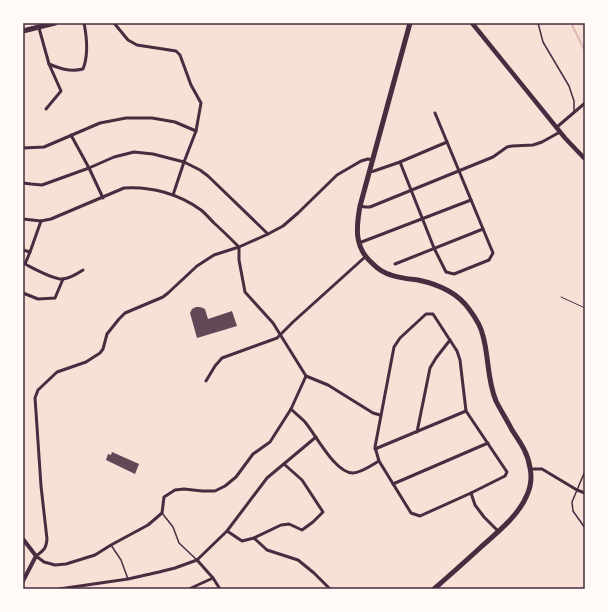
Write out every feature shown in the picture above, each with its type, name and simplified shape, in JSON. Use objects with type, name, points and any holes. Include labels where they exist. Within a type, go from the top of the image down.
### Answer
[{"type":"main road","points":[[23,31],[55,23]]},
{"type":"main road","points":[[472,23],[558,130],[585,159]]},
{"type":"main road","points":[[408,24],[360,206],[357,230],[359,244],[365,257],[377,268],[390,275],[441,287],[457,296],[468,308],[477,321],[483,336],[489,375],[495,398],[526,453],[530,469],[530,485],[527,496],[516,512],[498,531],[434,589]]},
{"type":"street","points":[[49,64],[74,71],[83,69],[86,61],[87,38],[84,23]]},
{"type":"street","points":[[114,23],[128,40],[137,45],[176,51],[180,55],[191,85],[201,104],[196,131],[173,196]]},
{"type":"street","points":[[41,26],[49,64],[61,91],[46,109]]},
{"type":"street","points":[[360,206],[370,207],[493,157],[507,147],[533,145],[542,142],[558,130],[585,103]]},
{"type":"street","points":[[400,162],[434,248],[446,272],[454,274],[489,260],[493,253],[435,113]]},
{"type":"street","points":[[23,148],[44,147],[100,123],[126,118],[152,118],[175,122],[196,131]]},
{"type":"street","points":[[71,135],[103,198]]},
{"type":"street","points":[[370,172],[400,162],[447,142]]},
{"type":"street","points":[[23,183],[42,184],[89,168],[114,157],[134,152],[153,154],[184,162],[200,170],[268,234]]},
{"type":"street","points":[[23,581],[36,556],[46,545],[47,539],[41,486],[35,398],[38,390],[57,372],[86,362],[100,353],[103,349],[107,334],[118,319],[125,313],[163,297],[197,266],[214,255],[239,247],[283,226],[337,175],[361,161],[368,159],[373,160]]},
{"type":"street","points":[[23,219],[41,221],[51,219],[124,188],[136,187],[150,189],[186,201],[201,211],[239,247],[239,260],[245,292],[273,322],[306,376],[328,385],[373,413],[380,415]]},
{"type":"street","points":[[359,244],[471,200]]},
{"type":"street","points":[[41,221],[25,264],[57,278],[63,279],[76,275],[83,270]]},
{"type":"street","points":[[395,264],[483,229]]},
{"type":"street","points":[[23,250],[30,252]]},
{"type":"street","points":[[206,381],[222,358],[277,338],[281,335],[293,322],[365,257]]},
{"type":"street","points":[[23,293],[38,299],[55,298],[63,279]]},
{"type":"street","points":[[426,314],[433,314],[457,351],[460,360],[466,411],[507,472],[505,476],[420,516],[411,513],[379,461],[374,447],[394,347],[400,338],[426,314]]},
{"type":"street","points":[[417,432],[430,368],[450,340]]},
{"type":"street","points":[[23,539],[36,556],[44,562],[55,565],[66,564],[95,555],[148,525],[162,513],[164,497],[175,490],[184,489],[214,491],[225,486],[236,477],[253,454],[270,442],[291,409],[306,376]]},
{"type":"street","points":[[291,409],[304,422],[332,460],[341,469],[353,473],[364,470],[379,461]]},
{"type":"street","points":[[375,449],[466,411]]},
{"type":"street","points":[[59,589],[128,579],[159,572],[197,560],[227,531],[267,478],[316,437]]},
{"type":"street","points":[[393,484],[488,443]]},
{"type":"street","points":[[227,531],[242,541],[254,538],[281,525],[289,524],[302,530],[323,512],[302,480],[284,464]]},
{"type":"street","points":[[530,469],[542,469],[576,490],[585,493]]},
{"type":"street","points":[[471,493],[475,505],[484,517],[498,531]]},
{"type":"street","points":[[254,538],[267,550],[298,560],[314,572],[330,589]]},
{"type":"street","points":[[197,560],[213,578],[220,589]]},
{"type":"street","points":[[189,589],[213,578]]},
{"type":"lane","points":[[538,23],[543,42],[569,86],[574,101],[574,113]]},
{"type":"lane","points":[[585,471],[572,502],[573,511],[585,528]]},
{"type":"lane","points":[[162,513],[173,527],[179,543],[197,560]]},
{"type":"lane","points":[[111,545],[121,560],[128,579]]},
{"type":"path","points":[[561,297],[585,308]]},
{"type":"building","points":[[196,307],[205,309],[208,319],[232,311],[237,326],[197,338],[190,313],[192,309]]},
{"type":"building","points":[[112,452],[139,464],[135,474],[106,460],[108,454],[111,455]]},
{"type":"waterway","points":[[571,23],[585,51]]}]
